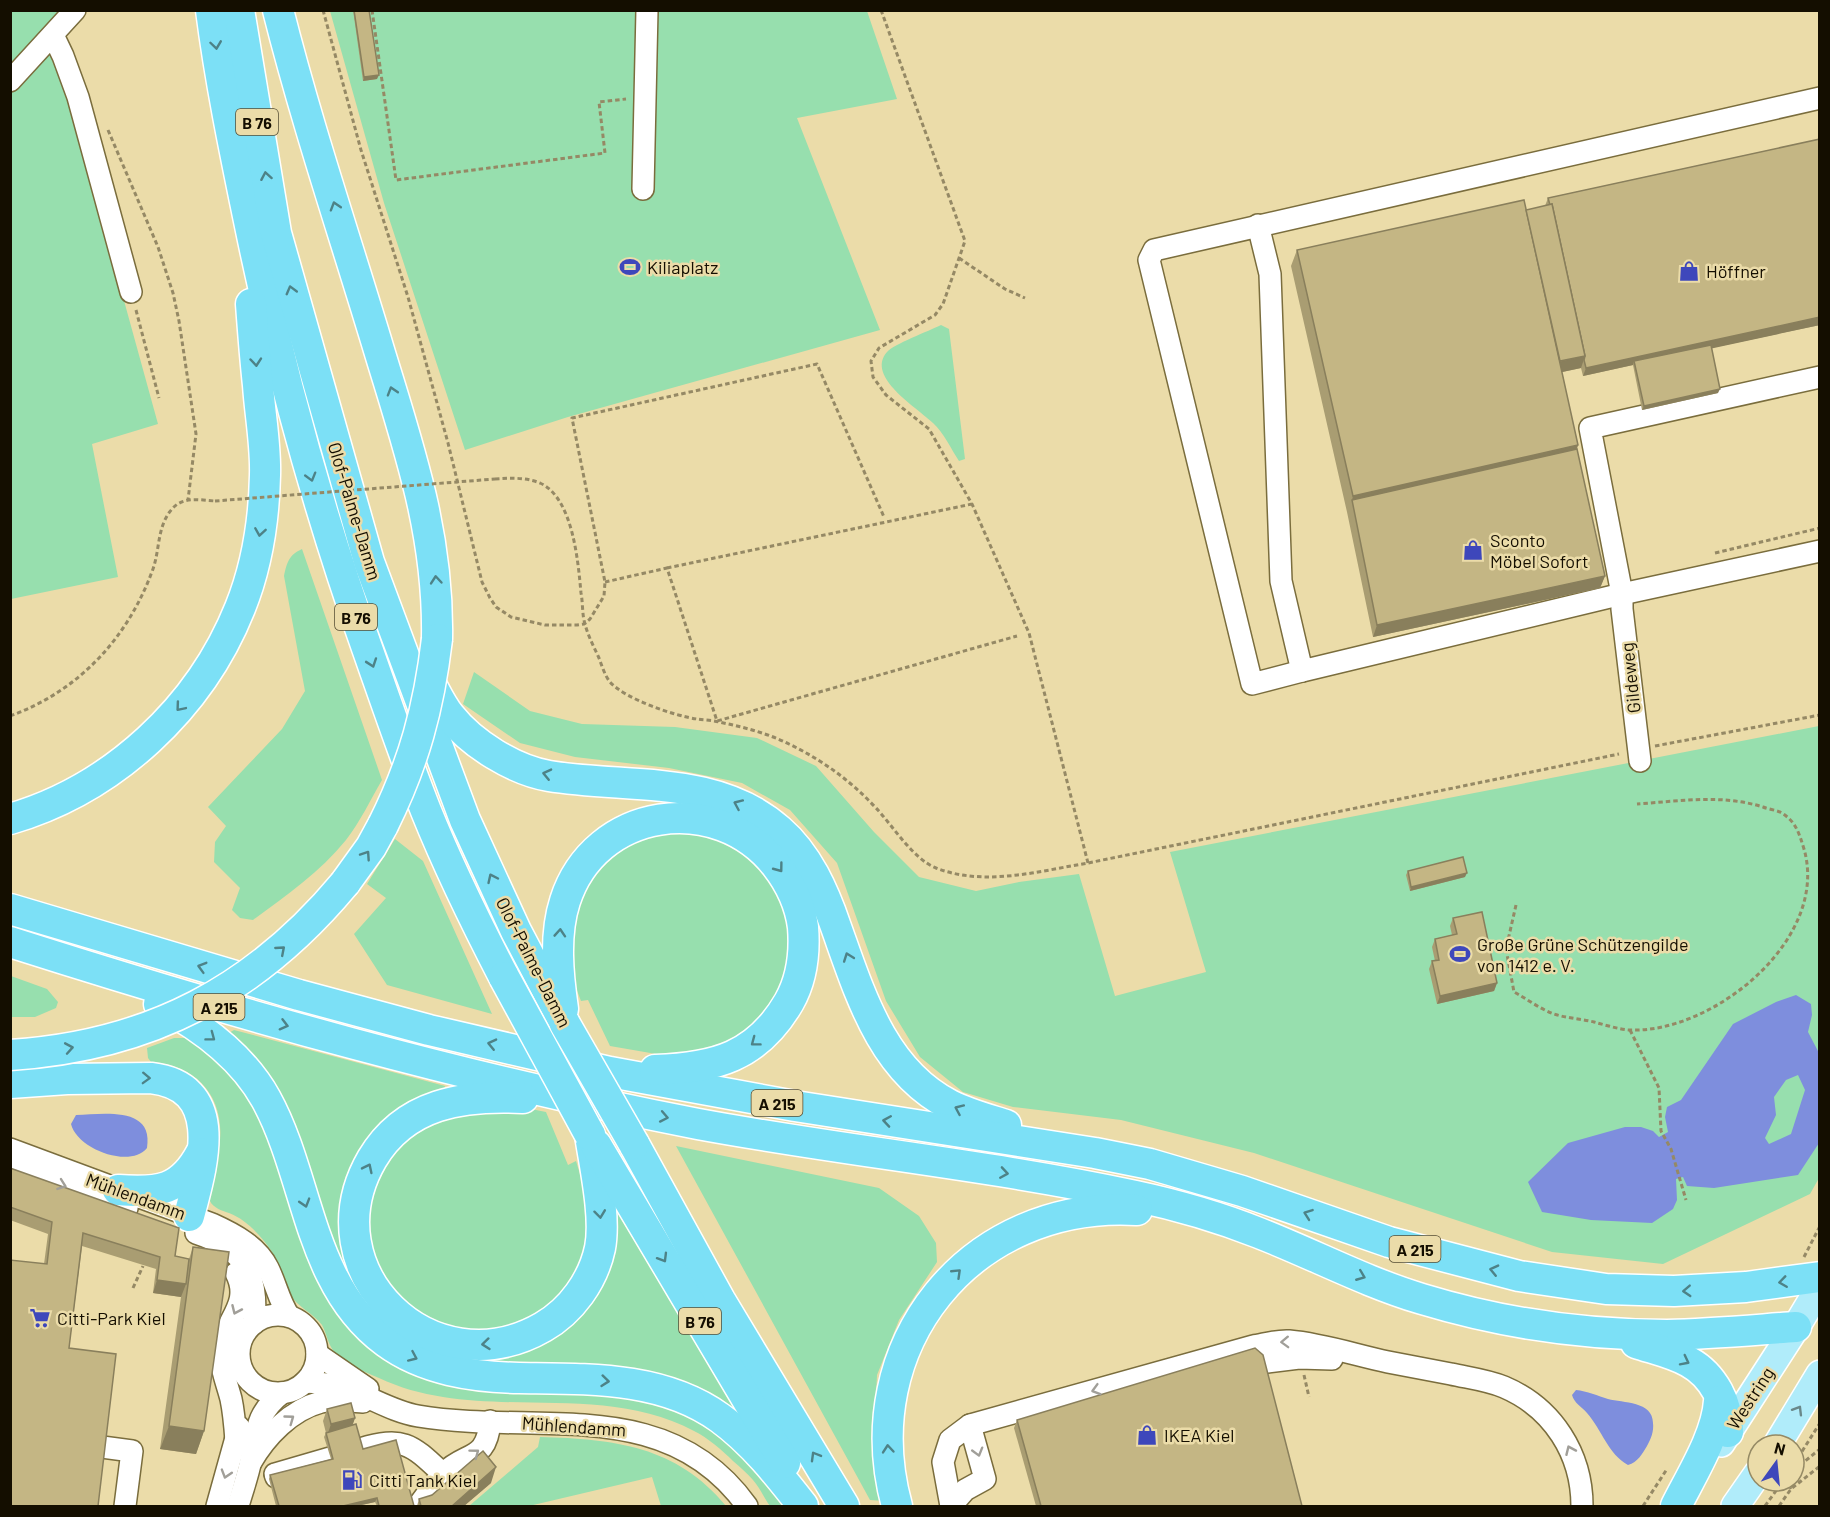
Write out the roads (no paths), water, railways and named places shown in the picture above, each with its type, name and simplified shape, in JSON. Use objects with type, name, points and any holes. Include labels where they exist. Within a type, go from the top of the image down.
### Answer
[{"type":"highway","name":"Olof-Palme-Damm","points":[[211,10],[240,178],[266,302],[295,421],[329,538],[426,811],[454,876],[504,977],[590,1135]]},
{"type":"highway","name":"Olof-Palme-Damm","points":[[239,10],[276,233],[369,562],[465,820],[516,931],[552,989],[565,1024],[720,1300],[844,1506]]},
{"type":"highway","points":[[10,1055],[52,1051],[102,1042],[153,1026],[192,1009],[237,982],[273,956],[311,922],[345,883],[371,847],[405,780],[420,735],[437,639],[436,591],[431,542],[411,452],[296,82],[278,10]]},
{"type":"highway","points":[[10,819],[37,811],[94,782],[140,748],[164,726],[204,676],[241,606],[261,531],[266,474],[240,178]]},
{"type":"highway","points":[[369,562],[420,665],[450,716],[483,747],[517,765],[548,776],[677,787],[735,802],[756,813],[780,830],[800,851],[816,879],[826,897],[866,1007],[881,1037],[901,1067],[931,1093],[970,1114],[1095,1153]]},
{"type":"highway","points":[[552,989],[561,916],[566,899],[581,868],[593,854],[619,833],[638,825],[673,817],[694,818],[716,823],[734,829],[754,842],[769,855],[785,876],[801,914],[804,956],[792,997],[768,1031],[752,1046],[710,1064],[683,1069],[610,1072]]},
{"type":"highway","name":"A 215","points":[[10,909],[299,995],[429,1030],[610,1072],[795,1106],[1095,1153],[1160,1167],[1242,1191],[1389,1242],[1519,1276],[1606,1289],[1674,1291],[1746,1287],[1820,1277]]},
{"type":"highway","name":"A 215","points":[[10,942],[242,1014],[393,1055],[607,1105],[799,1141],[1056,1181],[1134,1196],[1210,1215]]},
{"type":"highway","points":[[47,954],[170,1010],[214,1039],[234,1057],[253,1079],[276,1119],[318,1243],[341,1291],[355,1313],[370,1330],[387,1343],[432,1366],[471,1374],[629,1383],[681,1396],[719,1417],[739,1432],[770,1464],[803,1506]]},
{"type":"highway","points":[[10,1083],[67,1079],[151,1078],[164,1080],[184,1090],[198,1107],[205,1138],[201,1171],[189,1223]]},
{"type":"highway","points":[[590,1135],[602,1224],[600,1248],[593,1270],[584,1287],[569,1307],[554,1320],[519,1339],[468,1346],[421,1332],[403,1320],[375,1290],[360,1261],[354,1224],[356,1202],[361,1184],[373,1158],[389,1136],[402,1124],[421,1112],[454,1101],[476,1098],[546,1099],[607,1105]]},
{"type":"highway","name":"B 76","points":[[590,1135],[810,1506]]},
{"type":"highway","points":[[118,1190],[143,1192],[166,1188],[187,1174],[203,1150]]},
{"type":"highway","points":[[897,1506],[887,1434],[893,1382],[915,1329],[930,1305],[957,1272],[1001,1239],[1032,1225],[1060,1217],[1112,1209],[1210,1215],[1420,1298],[1505,1320],[1611,1334],[1668,1335],[1808,1325]]},
{"type":"highway","points":[[1611,1334],[1691,1363],[1706,1377],[1719,1395],[1728,1416],[1728,1432]]},
{"type":"highway","points":[[1676,1506],[1701,1458],[1719,1406],[1719,1395]]},
{"type":"main road","name":"Westring","points":[[1676,1506],[1808,1325],[1820,1287]]},
{"type":"main road","points":[[1784,1433],[1820,1374]]},
{"type":"main road","points":[[1735,1506],[1746,1490]]},
{"type":"street","points":[[10,81],[75,10]]},
{"type":"street","points":[[643,189],[647,10]]},
{"type":"street","points":[[52,35],[63,56],[78,97],[131,292]]},
{"type":"street","points":[[1820,98],[1154,250],[1149,260],[1252,684],[1622,594],[1820,551]]},
{"type":"street","points":[[1258,225],[1270,274],[1281,581],[1302,671]]},
{"type":"street","name":"Gildeweg","points":[[1639,755],[1622,594],[1590,428],[1820,377]]},
{"type":"street","name":"Mühlendamm","points":[[10,1149],[118,1190],[189,1223],[236,1256],[249,1270],[255,1287],[254,1323],[243,1335],[239,1350],[240,1366],[248,1380],[236,1441],[217,1506]]},
{"type":"street","name":"Mühlendamm","points":[[10,1159],[29,1173],[189,1223],[234,1234],[257,1253],[267,1267],[281,1303],[289,1316],[307,1328],[315,1340],[317,1354],[366,1386],[376,1402]]},
{"type":"street","points":[[214,1240],[237,1274],[241,1286],[240,1303],[224,1337],[221,1353],[234,1416],[236,1441]]},
{"type":"street","points":[[254,1323],[271,1315],[289,1316]]},
{"type":"street","points":[[951,1506],[944,1462],[950,1440],[970,1425],[1253,1346],[1287,1341],[1482,1380],[1504,1387],[1526,1399],[1543,1412],[1559,1430],[1569,1447],[1578,1472],[1582,1506]]},
{"type":"street","points":[[248,1380],[260,1389],[274,1393],[294,1390],[305,1382],[314,1370],[317,1354]]},
{"type":"street","points":[[1260,1363],[1299,1358],[1383,1361]]},
{"type":"street","name":"Mühlendamm","points":[[305,1382],[337,1386],[397,1411],[417,1416],[588,1424],[624,1429],[654,1437],[686,1450],[709,1466],[732,1487],[747,1506]]},
{"type":"street","points":[[238,1506],[251,1462],[260,1418],[268,1404],[282,1393]]},
{"type":"street","points":[[251,1462],[273,1432],[302,1410],[329,1401],[376,1402]]},
{"type":"street","points":[[413,1502],[438,1480],[482,1448],[488,1439],[490,1421]]},
{"type":"street","points":[[951,1506],[964,1490],[985,1479],[970,1425]]},
{"type":"street","points":[[373,1447],[393,1442],[406,1446],[421,1454],[438,1480]]},
{"type":"street","points":[[102,1447],[132,1451],[125,1506]]},
{"type":"water","points":[[1796,995],[1811,1004],[1812,1015],[1808,1032],[1819,1053],[1819,1143],[1798,1175],[1714,1188],[1687,1186],[1683,1177],[1676,1179],[1677,1200],[1673,1209],[1652,1223],[1591,1220],[1542,1212],[1528,1182],[1568,1143],[1625,1127],[1641,1127],[1653,1131],[1659,1137],[1668,1132],[1665,1117],[1667,1107],[1681,1100],[1733,1024],[1776,1002]],"holes":[[[1798,1075],[1805,1090],[1791,1134],[1769,1144],[1765,1138],[1776,1115],[1774,1097],[1786,1080]]]},
{"type":"water","points":[[113,1114],[135,1119],[143,1125],[147,1134],[147,1148],[129,1157],[105,1153],[93,1148],[75,1133],[71,1124],[76,1115]]},
{"type":"water","points":[[1576,1390],[1636,1404],[1648,1411],[1652,1416],[1653,1432],[1637,1460],[1628,1465],[1615,1455],[1587,1413],[1574,1400],[1572,1395]]},
{"type":"place","name":"Kiliaplatz","points":[[630,267]]},
{"type":"place","name":"Höffner","points":[[1689,271]]},
{"type":"place","name":"Sconto Möbel Sofort","points":[[1473,550]]},
{"type":"place","name":"Große Grüne Schützengilde von 1412 e. V.","points":[[1460,954]]},
{"type":"place","name":"Citti-Park Kiel","points":[[40,1318]]},
{"type":"place","name":"IKEA Kiel","points":[[1147,1435]]},
{"type":"place","name":"Citti Tank Kiel","points":[[352,1480]]}]
